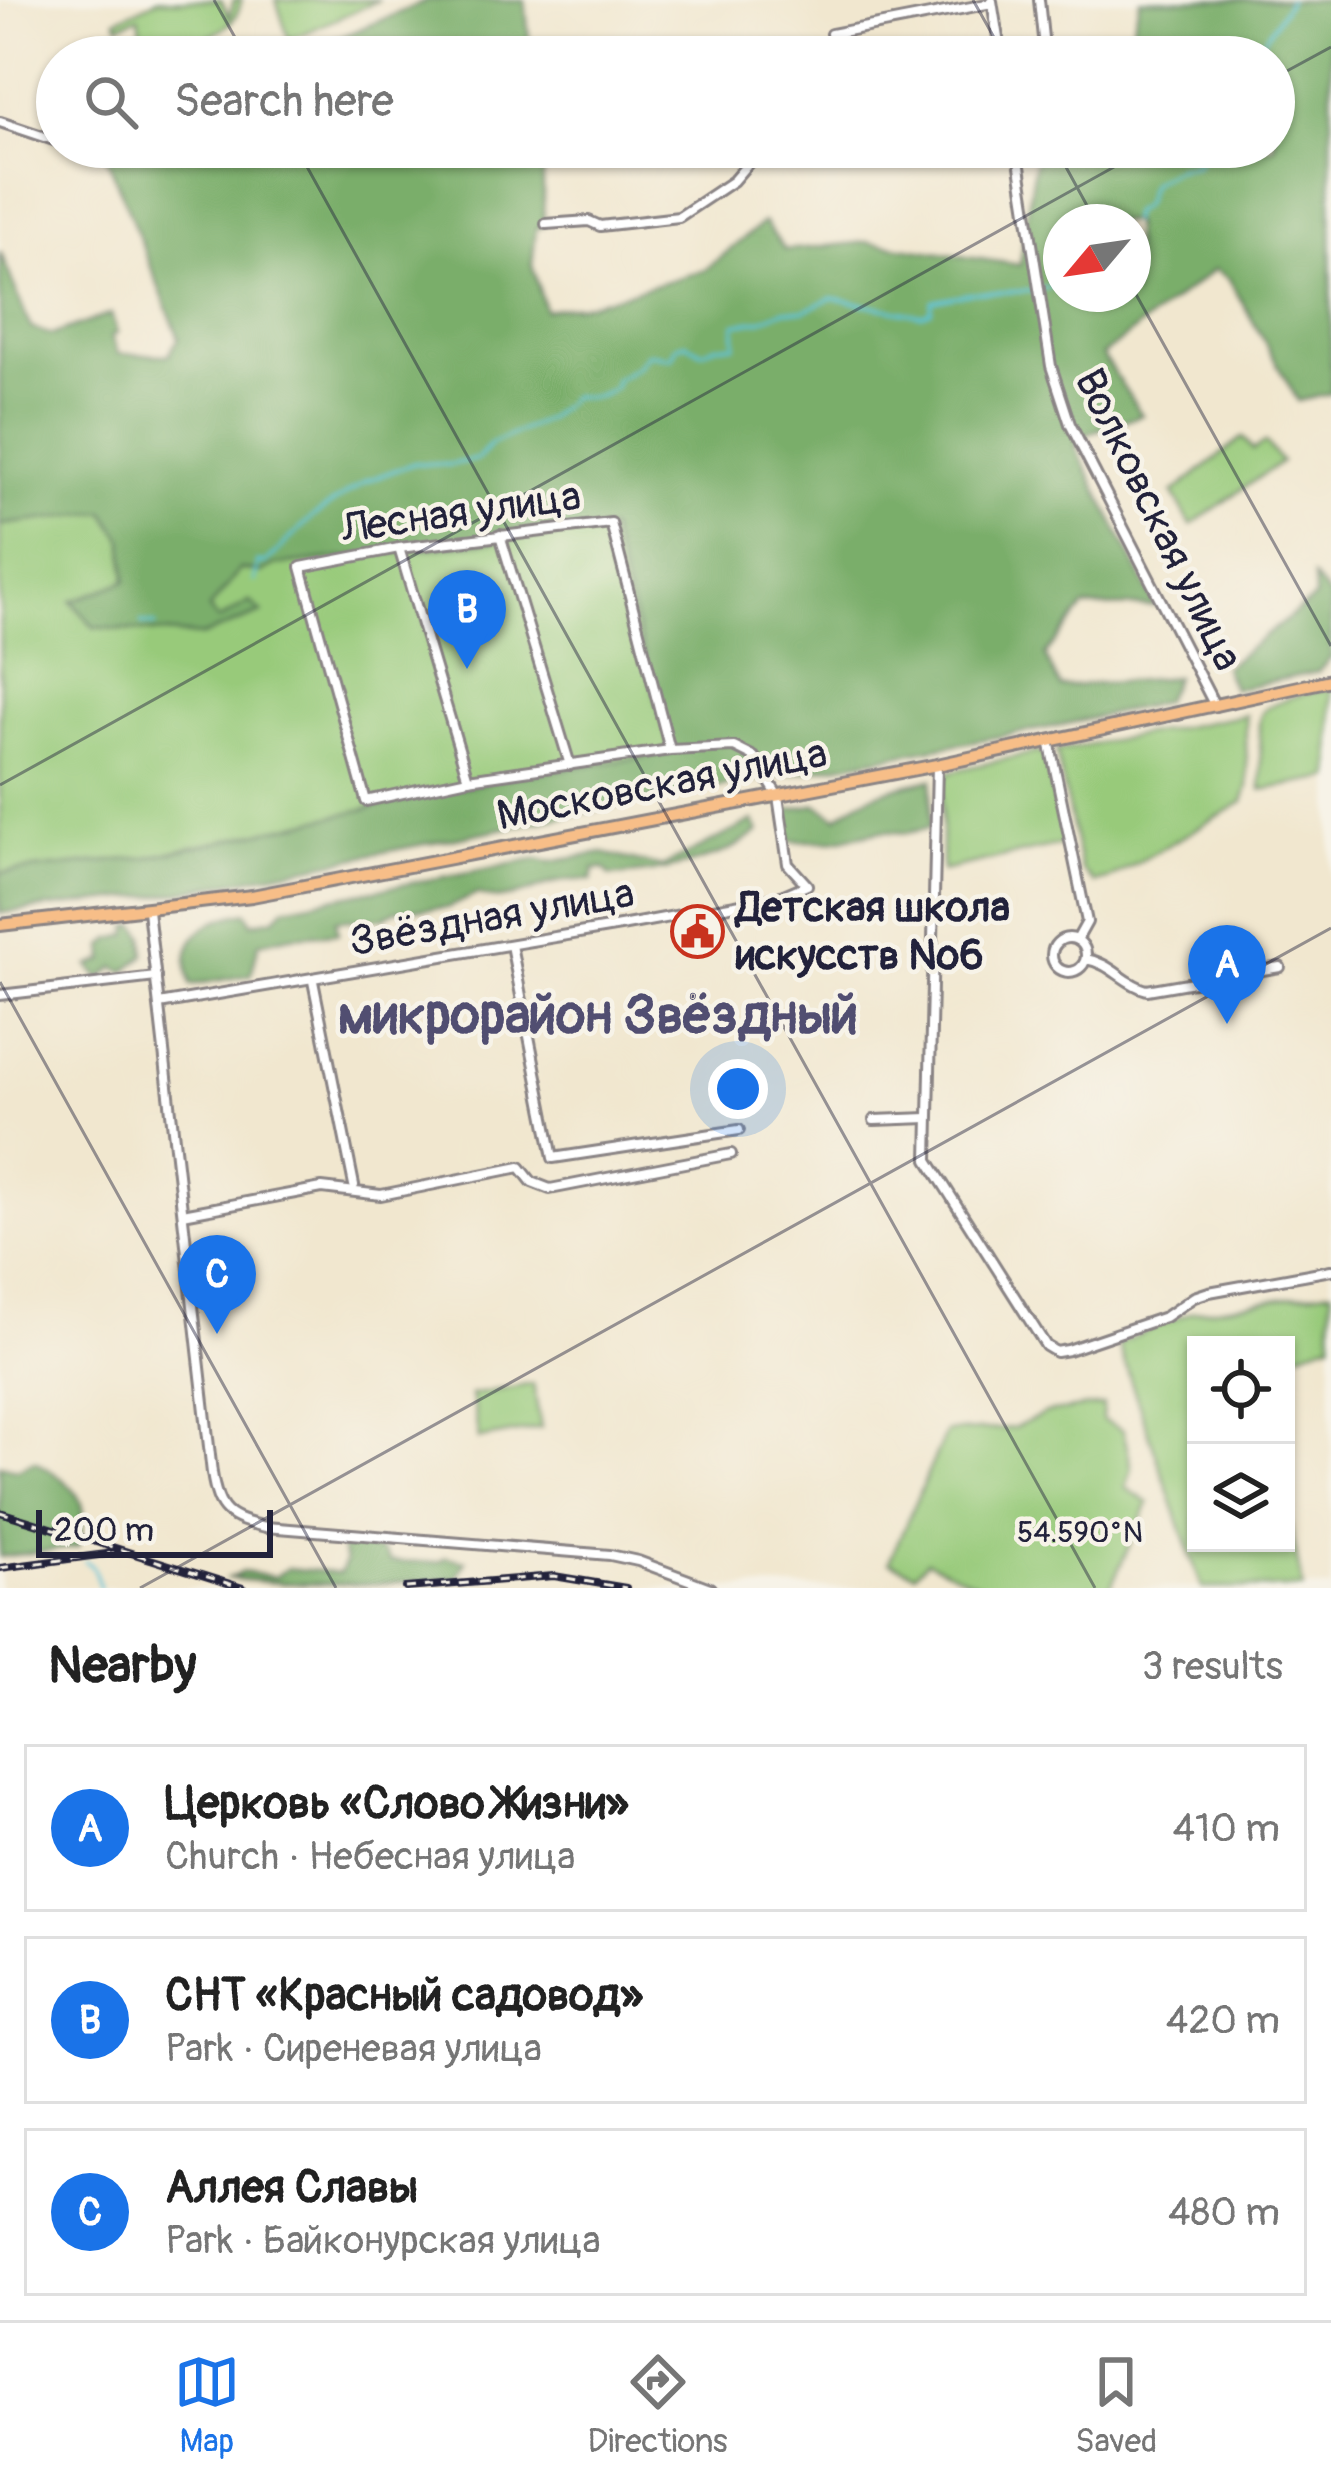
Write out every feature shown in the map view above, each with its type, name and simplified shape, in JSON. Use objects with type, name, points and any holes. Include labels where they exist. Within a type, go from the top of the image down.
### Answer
[{"type":"main road","name":"Московская улица","points":[[0,925],[252,896],[937,765],[1331,680]]},
{"type":"street","points":[[1039,0],[1043,36]]},
{"type":"street","points":[[831,34],[992,1],[998,36]]},
{"type":"street","points":[[0,122],[36,134]]},
{"type":"street","points":[[546,224],[589,220],[599,226],[679,217],[733,181],[744,168]]},
{"type":"street","name":"Волковская улица","points":[[1021,168],[1051,366],[1070,424],[1215,706]]},
{"type":"street","name":"Лесная улица","points":[[468,778],[366,801],[302,567],[399,548],[611,523],[670,750]]},
{"type":"street","points":[[500,535],[570,765]]},
{"type":"street","points":[[399,548],[468,778],[670,750],[734,747],[754,757],[778,796]]},
{"type":"street","points":[[1048,739],[1087,922],[1077,940]]},
{"type":"street","points":[[937,765],[928,1160],[1046,1346],[1056,1352],[1165,1317],[1209,1292],[1331,1270]]},
{"type":"street","name":"Звёздная улица","points":[[159,1004],[779,897],[807,885],[788,864],[778,796]]},
{"type":"street","points":[[148,910],[212,1473],[215,1495],[226,1513],[266,1527],[610,1556],[638,1561],[710,1588]]},
{"type":"street","points":[[1060,940],[1077,940],[1087,959],[1079,970],[1061,971],[1053,961],[1054,947],[1060,940]]},
{"type":"street","points":[[511,945],[553,1158],[739,1130]]},
{"type":"street","points":[[1087,959],[1112,969],[1130,986],[1147,990],[1280,967]]},
{"type":"street","points":[[0,995],[156,977]]},
{"type":"street","points":[[313,981],[354,1185]]},
{"type":"street","points":[[874,1120],[928,1118]]},
{"type":"street","points":[[183,1214],[322,1188],[381,1195],[520,1167],[532,1182],[550,1189],[731,1154]]},
{"type":"green space","points":[[158,0],[221,0],[229,17],[234,0],[241,0],[233,20],[210,36],[142,36],[139,17],[119,25],[116,19]]},
{"type":"green space","points":[[276,0],[379,0],[298,36],[288,36]]},
{"type":"green space","points":[[429,0],[525,0],[529,36],[343,36]]},
{"type":"green space","points":[[1140,0],[1331,0],[1331,394],[1298,401],[1229,279],[1215,269],[1102,355],[1142,415],[1089,433],[1075,446],[1156,606],[1084,607],[1045,655],[1060,687],[1175,677],[1163,702],[1058,726],[684,793],[170,894],[0,913],[0,873],[149,857],[514,776],[672,753],[609,529],[276,565],[261,573],[241,569],[209,609],[218,620],[250,602],[262,613],[202,636],[94,627],[72,601],[126,581],[124,541],[105,512],[0,525],[0,251],[31,328],[52,335],[111,314],[117,333],[111,336],[118,354],[168,355],[179,338],[111,168],[543,168],[544,226],[536,228],[532,265],[545,310],[592,303],[705,270],[764,222],[785,250],[868,242],[1020,265],[1033,168],[1295,168],[1295,36],[1131,36]]},
{"type":"green space","points":[[1243,437],[1253,450],[1265,442],[1281,462],[1191,525],[1173,493]]},
{"type":"green space","points":[[105,511],[124,541],[126,582],[72,602],[94,627],[202,636],[261,613],[250,602],[218,621],[209,608],[241,569],[261,573],[276,565],[610,528],[672,754],[514,776],[149,857],[0,873],[0,525]]},
{"type":"green space","points":[[1314,578],[1331,598],[1331,658],[1318,672],[1233,689],[1224,667],[1315,598]]},
{"type":"green space","points":[[1331,687],[1331,778],[1261,790],[1261,716],[1280,701]]},
{"type":"green space","points":[[1245,715],[1248,787],[1243,802],[1094,883],[1081,869],[1056,751]]},
{"type":"green space","points":[[1037,752],[1045,756],[1064,844],[942,871],[942,789],[948,772]]},
{"type":"green space","points":[[932,779],[930,828],[831,841],[790,841],[785,811],[817,804],[837,817],[870,796]]},
{"type":"green space","points":[[753,821],[759,831],[744,842],[688,864],[610,876],[604,869],[594,869],[592,880],[557,882],[516,896],[478,894],[447,908],[336,920],[338,933],[259,943],[251,975],[191,985],[187,969],[191,943],[207,926],[232,915],[247,912],[252,923],[275,918],[284,907],[538,859],[549,862],[603,853],[662,867]]},
{"type":"green space","points":[[136,925],[144,935],[145,955],[124,972],[115,967],[100,979],[89,966],[105,960],[104,946],[128,935],[129,927]]},
{"type":"green space","points":[[1331,1290],[1331,1342],[1295,1353],[1295,1336],[1187,1336],[1187,1544],[1118,1344],[1191,1312]]},
{"type":"green space","points":[[533,1384],[541,1428],[479,1439],[471,1395]]},
{"type":"green space","points":[[1103,1405],[1102,1420],[1123,1430],[1132,1468],[1126,1488],[1149,1503],[1110,1588],[987,1588],[927,1561],[915,1573],[889,1562],[946,1432],[1014,1428],[1046,1413]]},
{"type":"green space","points":[[35,1461],[77,1495],[83,1516],[78,1547],[0,1557],[0,1465],[17,1469]]},
{"type":"green space","points":[[340,1543],[382,1551],[390,1562],[439,1562],[447,1557],[466,1561],[457,1578],[429,1580],[313,1584],[228,1578],[242,1572],[275,1577],[287,1568],[340,1573],[345,1562]]},
{"type":"green space","points":[[1295,1549],[1303,1588],[1202,1588],[1190,1552]]},
{"type":"waterway","points":[[1266,36],[1289,0]]},
{"type":"waterway","points":[[1144,204],[1151,183],[1177,168]]},
{"type":"waterway","points":[[255,581],[258,562],[265,564],[311,518],[366,481],[415,463],[448,465],[478,459],[491,444],[547,419],[572,396],[595,397],[615,387],[615,380],[638,366],[648,353],[671,358],[677,346],[686,343],[702,352],[735,345],[735,324],[784,310],[804,311],[832,298],[921,315],[931,311],[932,301],[1043,288]]},
{"type":"waterway","points":[[141,623],[156,625]]},
{"type":"waterway","points":[[85,1561],[93,1567],[100,1588]]},
{"type":"railway","points":[[0,1512],[243,1588]]},
{"type":"railway","points":[[0,1568],[114,1553]]},
{"type":"railway","points":[[406,1588],[554,1576],[626,1588]]},
{"type":"place","name":"СНТ «Красный садовод»","points":[[467,669]]},
{"type":"place","name":"Детская школа искусств №6","points":[[697,932]]},
{"type":"place","name":"Церковь «Слово Жизни»","points":[[1227,1024]]},
{"type":"place","name":"Аллея Славы","points":[[217,1334]]},
{"type":"district","name":"микрорайон Звёздный","points":[[598,1016]]}]
